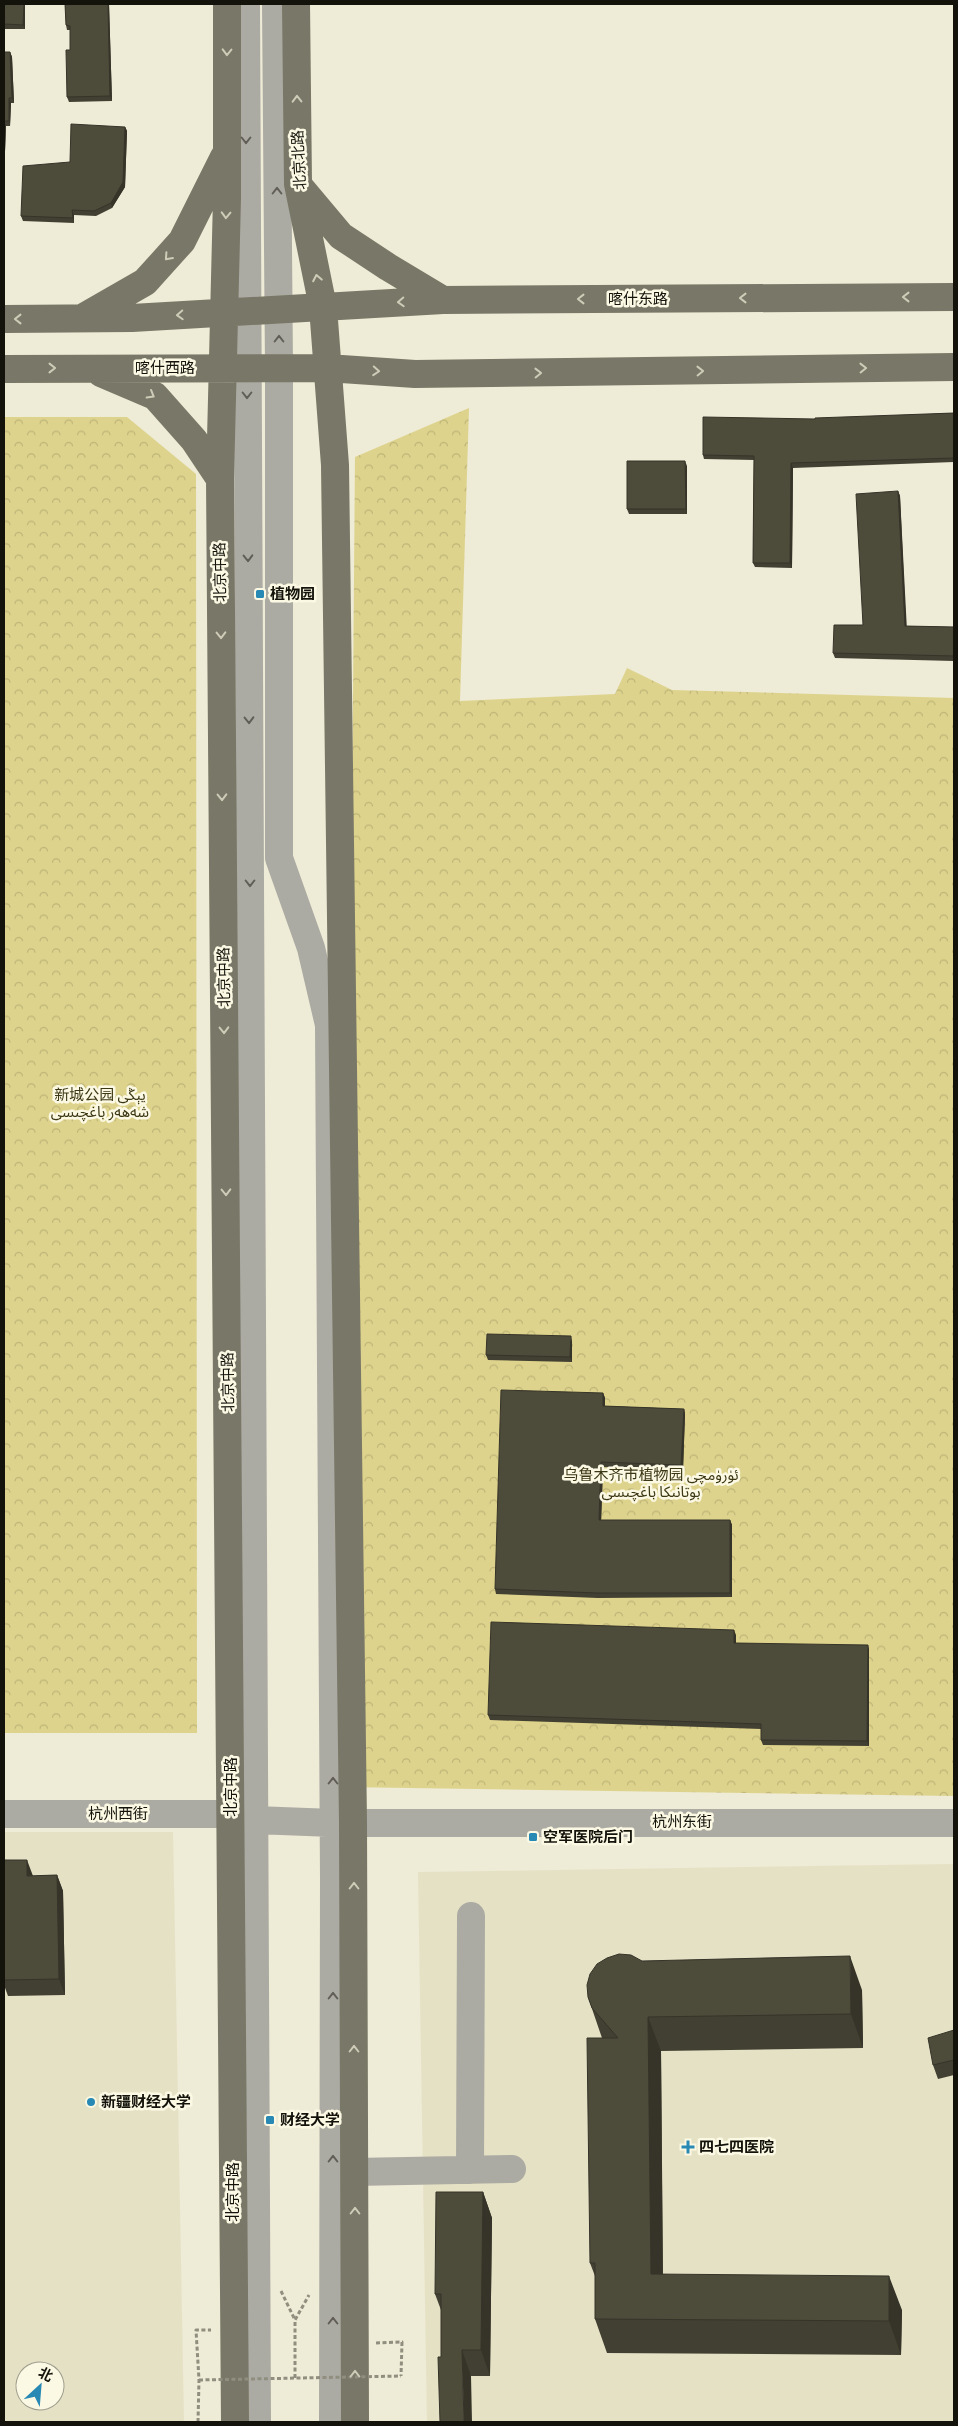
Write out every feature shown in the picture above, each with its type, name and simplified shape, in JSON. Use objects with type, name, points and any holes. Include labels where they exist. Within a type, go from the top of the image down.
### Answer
[{"type":"main road","points":[[228,4],[226,154],[227,198],[235,312]]},
{"type":"main road","name":"北京北路","points":[[296,4],[298,184],[323,307],[326,356]]},
{"type":"main road","points":[[81,318],[145,282],[182,241],[226,154]]},
{"type":"main road","points":[[298,184],[341,236],[443,300]]},
{"type":"main road","name":"喀什东路","points":[[323,307],[443,300],[954,297]]},
{"type":"main road","points":[[4,319],[81,318],[323,307]]},
{"type":"main road","name":"北京中路","points":[[235,312],[222,341],[234,368],[220,479],[243,1817],[235,2422]]},
{"type":"main road","points":[[355,2422],[354,2172],[343,1822],[335,465],[326,356],[415,374],[954,367]]},
{"type":"main road","name":"喀什西路","points":[[4,368],[279,368],[326,356]]},
{"type":"main road","points":[[91,368],[155,396],[194,440],[220,479]]},
{"type":"street","points":[[246,4],[234,368],[243,1817],[257,2422]]},
{"type":"street","points":[[276,4],[279,310],[279,858],[311,948],[329,1024],[343,1822],[333,2422]]},
{"type":"street","name":"杭州西街","points":[[4,1814],[243,1817]]},
{"type":"street","name":"杭州东街","points":[[243,1817],[343,1822],[954,1823]]},
{"type":"street","points":[[470,2170],[471,1916]]},
{"type":"street","points":[[354,2172],[512,2169]]},
{"type":"path","points":[[278,2285],[295,2320],[295,2378]]},
{"type":"path","points":[[295,2320],[314,2287]]},
{"type":"path","points":[[196,2330],[199,2380],[198,2422]]},
{"type":"path","points":[[199,2380],[401,2376],[401,2346]]},
{"type":"shaded area","name":"新疆财经大学","points":[[4,1832],[173,1832],[184,2422],[4,2422]]},
{"type":"shaded area","name":"四七四医院","points":[[954,1864],[954,2422],[427,2422],[418,1872]]},
{"type":"green space","name":"乌鲁木齐市植物园 ئۈرۈمچى بوتانىكا باغچىسى","points":[[469,408],[460,701],[615,694],[627,668],[672,690],[954,698],[954,1796],[344,1787],[355,457]]},
{"type":"green space","name":"新城公园 يېڭى شەھەر باغچىسى","points":[[4,417],[127,417],[196,474],[197,1733],[4,1733]]},
{"type":"building","points":[[4,4],[24,4],[23,25],[4,24]]},
{"type":"building","points":[[65,4],[108,4],[110,96],[67,97],[66,50],[70,50],[70,26],[66,25]]},
{"type":"building","points":[[4,52],[10,52],[12,98],[9,98],[9,121],[4,121]]},
{"type":"building","points":[[71,124],[125,127],[123,182],[111,203],[94,211],[72,210],[73,218],[21,216],[23,166],[70,162]]},
{"type":"building","points":[[954,413],[954,458],[791,463],[790,563],[753,563],[754,456],[703,455],[703,417],[815,419]]},
{"type":"building","points":[[627,461],[685,461],[686,509],[627,509]]},
{"type":"building","points":[[898,491],[905,626],[954,627],[954,656],[833,653],[834,625],[863,625],[856,494]]},
{"type":"building","points":[[487,1334],[571,1336],[570,1357],[486,1355]]},
{"type":"building","points":[[501,1390],[603,1393],[603,1406],[684,1409],[681,1465],[601,1462],[599,1520],[730,1520],[730,1593],[597,1593],[495,1589]]},
{"type":"building","points":[[491,1622],[734,1630],[734,1643],[868,1645],[867,1741],[761,1740],[761,1724],[488,1715]]},
{"type":"building","points":[[4,1860],[27,1860],[27,1876],[57,1875],[59,1979],[4,1980]]},
{"type":"building","points":[[619,1954],[631,1955],[642,1961],[850,1956],[851,2014],[648,2017],[651,2274],[889,2276],[889,2321],[595,2319],[595,2263],[590,2263],[587,2038],[618,2038],[592,2008],[588,1997],[587,1985],[590,1974],[597,1964]]},
{"type":"building","points":[[954,2030],[954,2060],[933,2065],[928,2038]]},
{"type":"building","points":[[436,2192],[483,2192],[481,2350],[462,2350],[464,2422],[440,2422],[438,2357],[441,2357],[441,2294],[435,2294]]},
{"type":"place","name":"植物园","points":[[260,594]]},
{"type":"place","name":"空军医院后门","points":[[533,1837]]},
{"type":"place","name":"新疆财经大学","points":[[91,2102]]},
{"type":"place","name":"财经大学","points":[[270,2120]]},
{"type":"place","name":"四七四医院","points":[[688,2147]]}]
